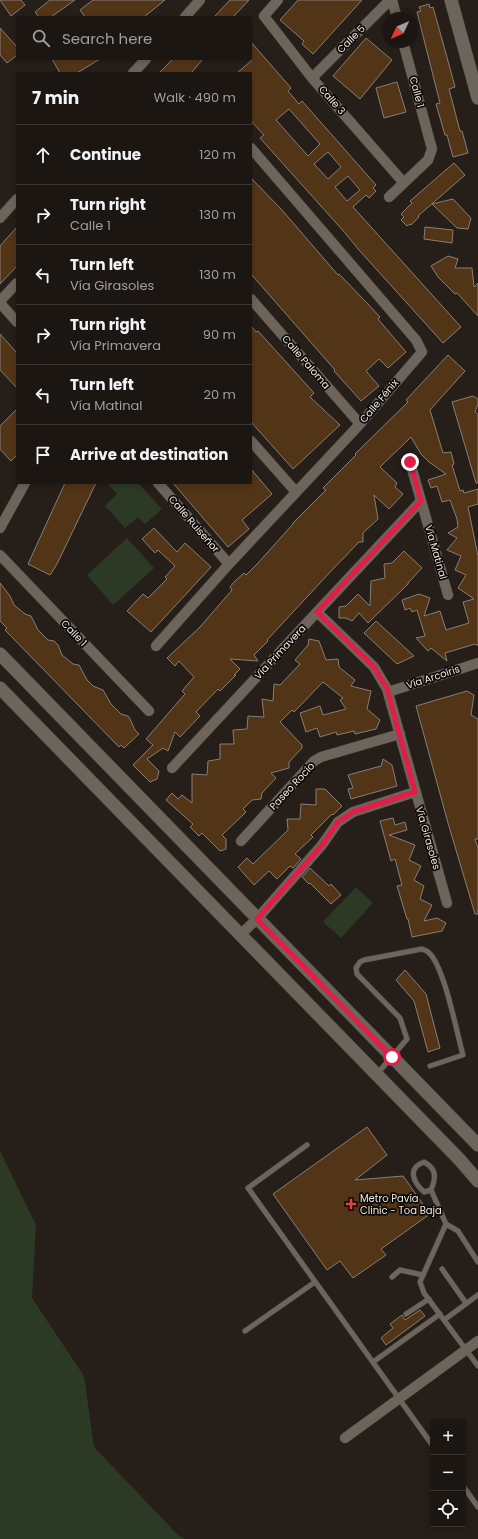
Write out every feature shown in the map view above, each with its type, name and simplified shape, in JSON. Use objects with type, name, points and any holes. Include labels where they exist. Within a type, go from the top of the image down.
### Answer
[{"type":"street","points":[[185,16],[200,0]]},
{"type":"street","name":"Calle 3","points":[[278,0],[264,16],[312,78],[403,182]]},
{"type":"street","points":[[391,0],[395,12]]},
{"type":"street","name":"Calle 5","points":[[312,78],[391,0]]},
{"type":"street","points":[[451,0],[478,98]]},
{"type":"street","name":"Calle 1","points":[[403,182],[428,160],[432,149],[405,48]]},
{"type":"street","points":[[134,72],[145,60]]},
{"type":"street","name":"Calle Fénix","points":[[156,646],[229,564],[360,424],[422,352],[416,340],[252,149]]},
{"type":"street","points":[[389,197],[403,182]]},
{"type":"street","points":[[0,218],[16,200]]},
{"type":"street","points":[[16,284],[0,302],[16,321]]},
{"type":"street","name":"Calle Paloma","points":[[252,300],[360,424]]},
{"type":"street","points":[[252,442],[296,492]]},
{"type":"street","name":"Vía Matinal","points":[[410,462],[448,595]]},
{"type":"street","points":[[0,528],[24,484]]},
{"type":"street","name":"Calle Ruiseñor","points":[[159,484],[229,564]]},
{"type":"street","name":"Vía Primavera","points":[[172,768],[421,501]]},
{"type":"street","name":"Calle 1","points":[[0,555],[149,711]]},
{"type":"street","name":"Vía Girasoles","points":[[317,612],[374,667],[388,692],[447,903]]},
{"type":"street","points":[[0,654],[478,1145]]},
{"type":"street","name":"Vía Arcoíris","points":[[388,692],[478,663]]},
{"type":"street","points":[[0,688],[459,1159],[478,1181]]},
{"type":"street","name":"Paseo Rocío","points":[[241,841],[314,761],[400,734]]},
{"type":"street","points":[[240,935],[257,919],[322,845],[338,822],[353,812],[415,792]]},
{"type":"street","points":[[345,1438],[478,1341]]},
{"type":"lane","points":[[376,1075],[407,1039],[400,1018],[357,974],[356,968],[360,962],[364,960],[422,949],[428,952],[436,964],[442,978],[462,1055],[430,1066]]},
{"type":"lane","points":[[307,1146],[248,1188],[430,1442]]},
{"type":"lane","points":[[424,1162],[431,1165],[435,1182],[431,1190],[424,1192],[418,1187],[414,1176],[414,1170],[418,1164],[424,1162]]},
{"type":"lane","points":[[431,1190],[446,1224],[458,1231],[478,1262]]},
{"type":"lane","points":[[446,1224],[420,1282],[424,1293],[478,1366]]},
{"type":"lane","points":[[392,1277],[400,1270],[423,1276]]},
{"type":"lane","points":[[442,1270],[466,1303]]},
{"type":"lane","points":[[245,1331],[315,1282]]},
{"type":"lane","points":[[444,1320],[478,1295]]},
{"type":"lane","points":[[406,1314],[429,1299]]},
{"type":"lane","points":[[373,1362],[440,1314]]},
{"type":"lane","points":[[466,1490],[478,1507]]},
{"type":"green space","points":[[108,484],[139,484],[162,509],[145,524],[138,517],[125,528],[105,506],[117,494]]},
{"type":"green space","points":[[127,538],[154,568],[113,605],[87,575]]},
{"type":"green space","points":[[356,887],[373,903],[341,938],[323,922]]},
{"type":"green space","points":[[0,1151],[36,1225],[32,1298],[84,1376],[94,1447],[178,1535],[185,1539],[0,1539]]},
{"type":"building","points":[[0,0],[21,0],[25,5],[11,16]]},
{"type":"building","points":[[50,0],[75,0],[52,16],[38,16],[35,12]]},
{"type":"building","points":[[93,0],[165,0],[145,16],[84,16],[80,10]]},
{"type":"building","points":[[230,0],[249,0],[234,16],[215,16]]},
{"type":"building","points":[[298,0],[362,0],[313,54],[302,44],[304,41],[280,20]]},
{"type":"building","points":[[429,4],[430,8],[433,7],[455,87],[449,89],[460,131],[462,131],[468,153],[453,157],[447,135],[445,135],[436,104],[440,103],[417,12],[421,11],[419,7]]},
{"type":"building","points":[[0,28],[16,46],[16,56],[7,63],[0,55]]},
{"type":"building","points":[[366,38],[392,60],[360,99],[333,76]]},
{"type":"building","points":[[252,43],[291,88],[288,91],[299,104],[302,101],[376,185],[373,188],[376,191],[369,198],[366,195],[353,207],[461,327],[443,343],[260,138],[264,135],[252,122],[252,72],[238,72],[252,60]],"holes":[[[289,109],[320,144],[308,156],[276,120]],[[328,152],[341,167],[328,179],[314,164]],[[348,176],[360,190],[347,201],[335,187]]]},
{"type":"building","points":[[53,60],[98,60],[79,72],[59,72]]},
{"type":"building","points":[[172,60],[202,60],[192,72],[160,72]]},
{"type":"building","points":[[397,82],[406,112],[384,118],[376,88]]},
{"type":"building","points":[[454,163],[465,175],[418,216],[419,217],[411,225],[410,224],[407,226],[401,220],[404,217],[401,214],[412,203],[410,201]]},
{"type":"building","points":[[252,179],[282,210],[338,275],[339,274],[380,317],[378,319],[406,352],[388,368],[379,359],[366,371],[379,386],[361,401],[334,371],[335,370],[252,275]]},
{"type":"building","points":[[453,199],[471,218],[468,229],[457,228],[432,204]]},
{"type":"building","points":[[425,227],[453,230],[452,243],[424,239]]},
{"type":"building","points":[[16,228],[16,267],[0,284],[0,246]]},
{"type":"building","points":[[448,256],[458,259],[455,268],[472,268],[474,287],[478,283],[478,316],[457,293],[455,294],[438,277],[431,266]]},
{"type":"building","points":[[252,327],[256,332],[258,331],[314,393],[310,397],[340,425],[293,469],[252,423]]},
{"type":"building","points":[[0,334],[16,352],[16,387],[0,370]]},
{"type":"building","points":[[448,355],[465,371],[430,410],[443,453],[451,452],[454,464],[452,465],[460,491],[463,490],[464,493],[478,489],[478,504],[468,507],[478,556],[478,645],[475,644],[445,653],[447,661],[431,648],[428,651],[416,638],[425,636],[417,610],[412,612],[410,608],[405,610],[402,600],[419,594],[430,598],[424,616],[440,611],[446,630],[469,623],[463,602],[474,599],[458,588],[466,575],[455,570],[461,556],[447,550],[457,538],[448,533],[458,527],[457,519],[450,500],[442,502],[437,486],[431,488],[428,480],[446,474],[429,462],[421,454],[411,437],[380,467],[397,483],[395,487],[403,494],[389,509],[374,495],[378,519],[363,533],[363,542],[359,542],[267,640],[268,641],[254,655],[258,661],[230,659],[240,669],[234,675],[236,675],[220,691],[218,689],[196,712],[200,716],[180,737],[175,732],[168,751],[163,748],[147,759],[159,771],[157,779],[150,782],[133,765],[153,745],[146,739],[185,694],[182,691],[194,677],[179,661],[175,666],[167,658],[200,627],[232,590],[230,587],[234,582],[244,573],[246,575],[258,563],[293,523],[326,490],[323,488],[408,402],[406,400]]},
{"type":"building","points":[[473,396],[478,399],[475,412],[478,414],[478,483],[476,483],[452,402]]},
{"type":"building","points":[[16,410],[16,456],[11,461],[0,449],[0,426]]},
{"type":"building","points":[[252,470],[272,494],[242,520],[249,529],[228,547],[174,484],[252,484]]},
{"type":"building","points":[[65,484],[96,484],[57,564],[50,575],[28,564]]},
{"type":"building","points":[[154,528],[177,552],[185,543],[211,567],[151,632],[127,611],[143,594],[148,598],[167,579],[165,577],[175,566],[158,550],[155,553],[142,539]]},
{"type":"building","points":[[404,551],[422,568],[408,584],[368,623],[359,613],[352,621],[346,618],[339,618],[339,607],[346,606],[358,594],[370,606],[371,581],[385,578],[384,564],[392,563]]},
{"type":"building","points":[[0,583],[10,596],[14,605],[25,614],[31,616],[38,630],[48,640],[54,641],[58,645],[62,655],[73,664],[79,665],[87,680],[93,686],[103,690],[111,704],[121,714],[128,716],[135,730],[139,734],[124,748],[121,745],[119,747],[5,630],[7,628],[0,621]]},
{"type":"building","points":[[376,621],[414,656],[397,664],[364,633]]},
{"type":"building","points":[[309,639],[319,641],[326,660],[338,659],[339,667],[355,680],[351,686],[371,691],[367,709],[380,720],[376,729],[355,734],[354,731],[337,735],[336,732],[320,737],[317,728],[306,732],[300,713],[320,706],[323,715],[346,709],[340,700],[343,698],[323,682],[294,712],[292,710],[280,722],[302,745],[302,748],[289,762],[289,768],[271,773],[276,778],[262,793],[261,799],[252,800],[243,809],[246,812],[222,835],[226,839],[226,849],[220,851],[202,833],[199,836],[190,827],[193,824],[166,800],[172,793],[178,799],[182,795],[192,803],[192,774],[207,775],[208,761],[220,759],[220,744],[234,744],[233,730],[247,729],[248,716],[264,717],[262,699],[273,701],[274,684],[280,685],[300,664],[295,660],[308,645]]},
{"type":"building","points":[[467,691],[474,695],[471,715],[478,719],[478,839],[475,839],[478,848],[478,914],[475,914],[416,706]]},
{"type":"building","points":[[383,759],[392,765],[397,786],[351,799],[348,789],[353,788],[348,775],[381,766]]},
{"type":"building","points":[[316,789],[325,789],[342,806],[311,835],[313,837],[295,854],[301,859],[293,868],[290,866],[277,879],[269,871],[254,885],[238,867],[247,858],[253,864],[288,830],[287,819],[300,819],[301,804],[316,805]]},
{"type":"building","points":[[393,818],[395,825],[405,822],[407,830],[389,835],[415,845],[409,860],[421,866],[414,880],[424,886],[420,899],[432,905],[424,921],[437,918],[446,923],[442,931],[412,937],[408,919],[397,886],[402,885],[395,859],[391,861],[380,821]]},
{"type":"building","points":[[310,868],[329,886],[331,884],[341,895],[331,904],[302,877]]},
{"type":"building","points":[[405,970],[426,994],[440,1048],[428,1052],[414,1001],[396,980]]},
{"type":"building","name":"Metro Pavía Clinic - Toa Baja","points":[[367,1127],[387,1155],[355,1180],[403,1176],[430,1214],[381,1249],[386,1255],[353,1278],[340,1261],[327,1270],[273,1194]]},
{"type":"building","points":[[420,1310],[425,1316],[386,1345],[381,1338],[393,1328],[390,1324],[402,1315],[405,1320]]},
{"type":"place","name":"Metro Pavía Clinic - Toa Baja","points":[[351,1204]]},
{"type":"route","points":[[392,1057],[257,919],[322,845],[338,822],[353,812],[415,792],[387,689],[380,676],[374,667],[317,612],[421,501],[410,462]]}]
